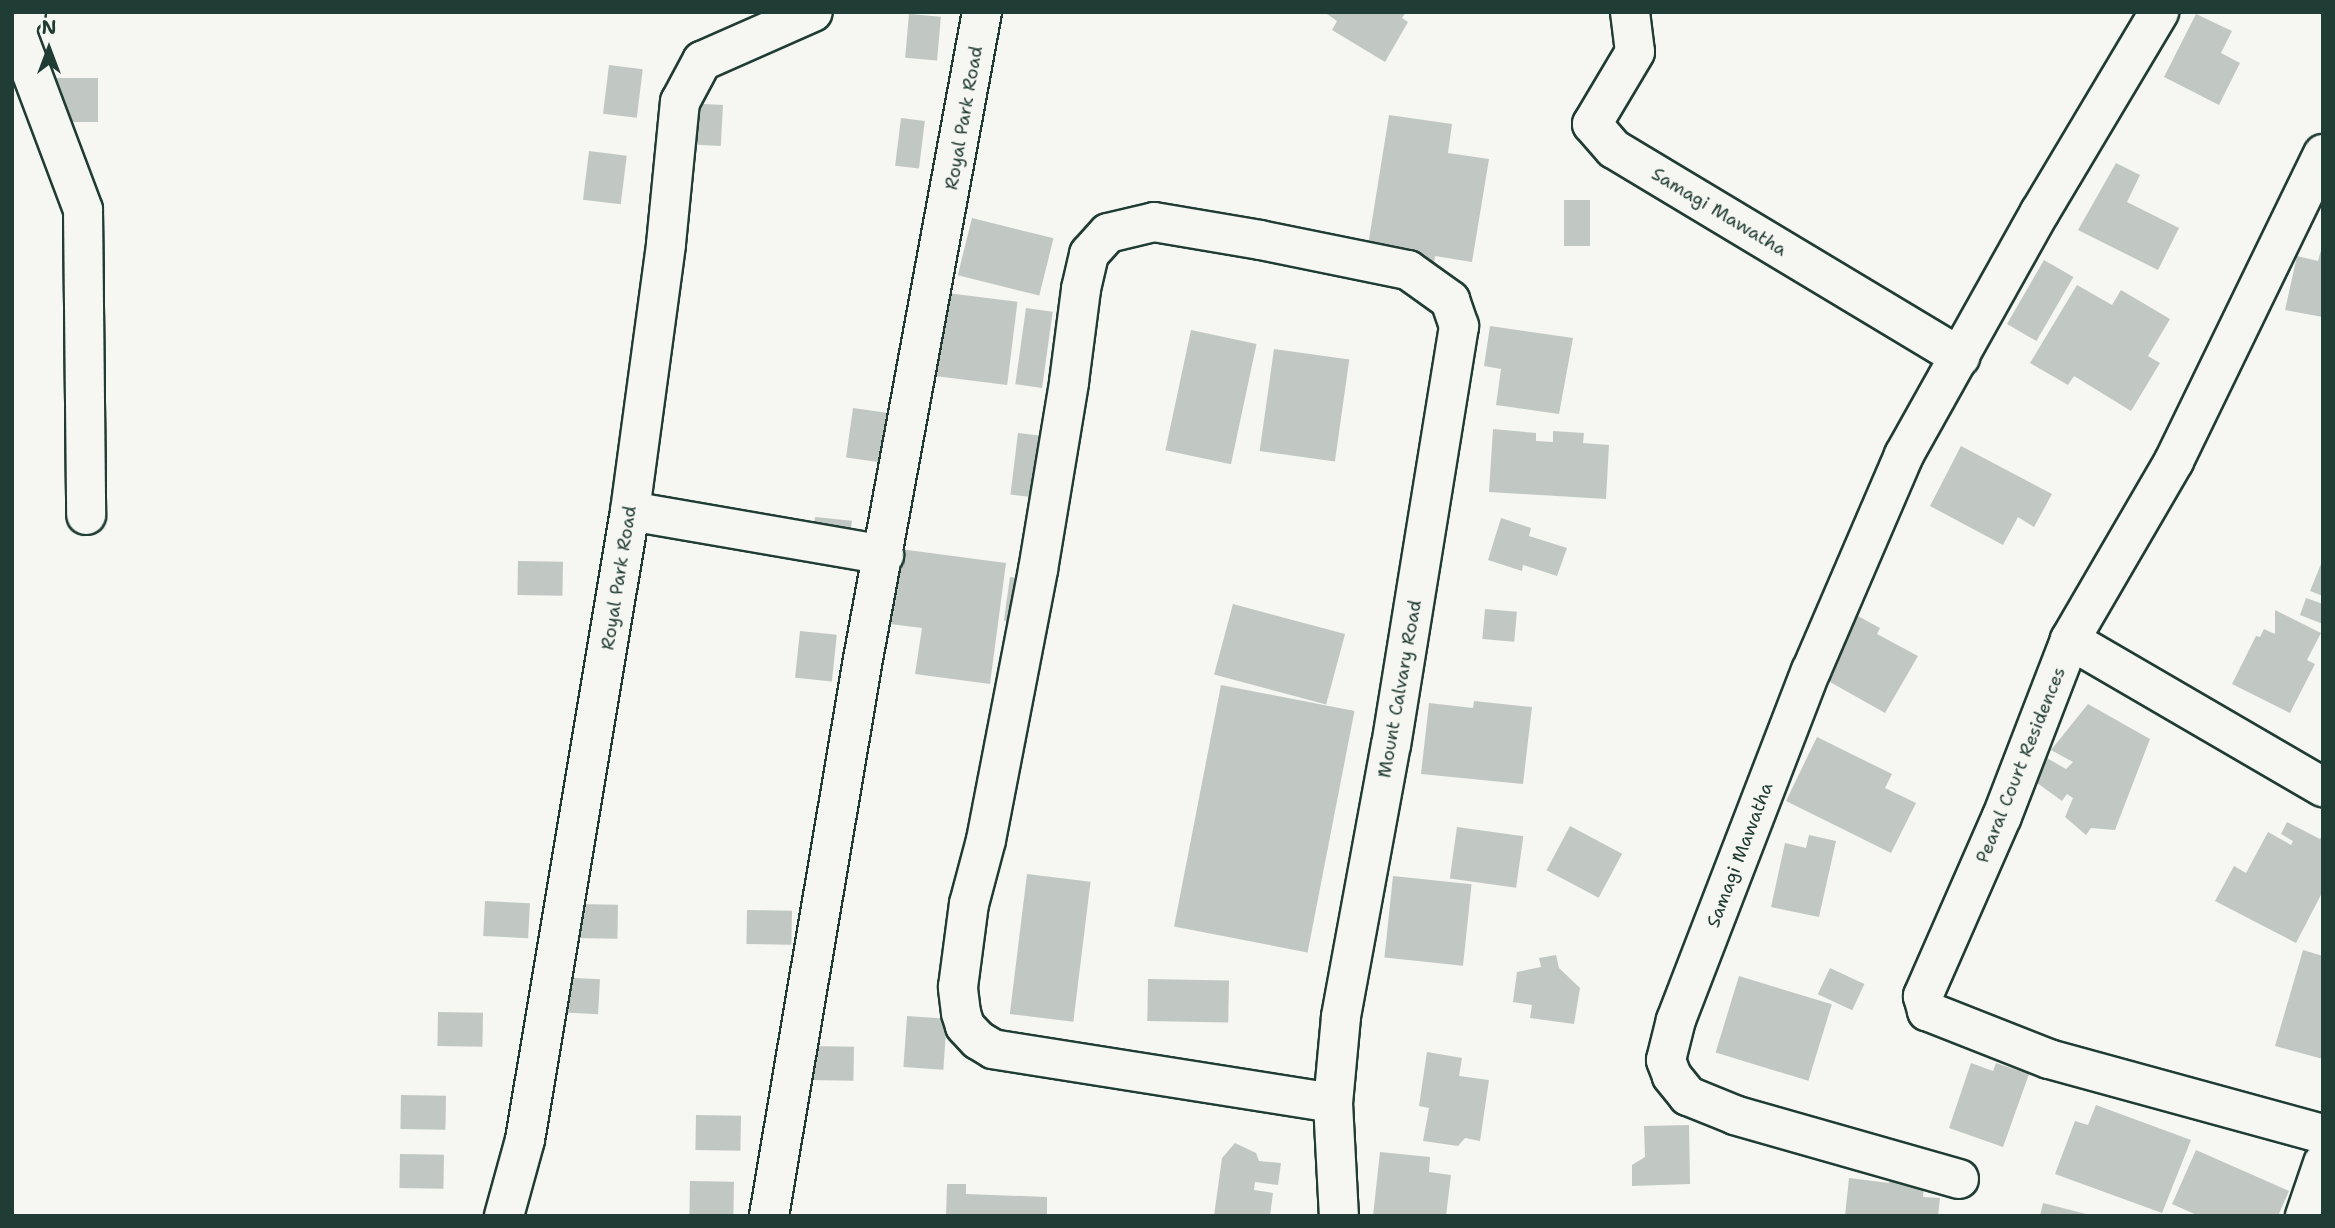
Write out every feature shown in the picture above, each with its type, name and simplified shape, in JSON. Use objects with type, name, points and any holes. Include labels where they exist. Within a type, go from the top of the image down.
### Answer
[{"type":"street","points":[[26,12],[20,15],[17,34],[83,210],[86,515]]},
{"type":"street","name":"Royal Park Road","points":[[504,1216],[525,1140],[630,511],[666,244],[680,102],[702,61],[813,12]]},
{"type":"street","name":"Royal Park Road","points":[[769,1216],[863,659],[982,12]]},
{"type":"street","name":"Samagi Mawatha","points":[[1630,12],[1635,52],[1592,124],[1614,149],[1960,357]]},
{"type":"street","name":"Samagi Mawatha","points":[[1959,1179],[1723,1111],[1688,1096],[1672,1076],[1666,1060],[1676,1020],[1811,671],[1904,454],[2040,212],[2159,12]]},
{"type":"street","name":"Pearal Court Residences","points":[[2323,154],[2174,461],[2070,640],[2002,816],[1923,996],[1927,1012],[2049,1059],[2323,1134]]},
{"type":"street","name":"Mount Calvary Road","points":[[1333,1103],[993,1049],[978,1040],[965,1026],[958,987],[969,904],[986,840],[1038,570],[1089,254],[1108,233],[1154,222],[1408,270],[1450,300],[1459,326],[1391,744],[1341,1017],[1333,1103],[1339,1216]]},
{"type":"street","points":[[630,511],[884,555]]},
{"type":"street","points":[[2070,640],[2323,787]]},
{"type":"street","points":[[2305,1216],[2323,1163]]},
{"type":"building","points":[[1324,12],[1406,12],[1402,18],[1408,22],[1385,62],[1332,30],[1337,21]]},
{"type":"building","points":[[909,14],[941,17],[937,61],[905,58]]},
{"type":"building","points":[[2196,14],[2232,31],[2221,53],[2240,63],[2219,105],[2164,77]]},
{"type":"building","points":[[609,65],[643,69],[637,118],[603,114]]},
{"type":"building","points":[[56,78],[98,78],[98,122],[56,122]]},
{"type":"building","points":[[685,103],[723,105],[721,146],[683,144]]},
{"type":"building","points":[[1389,115],[1452,124],[1448,153],[1489,159],[1472,262],[1435,256],[1433,269],[1366,258]]},
{"type":"building","points":[[901,118],[925,121],[919,169],[895,166]]},
{"type":"building","points":[[589,151],[627,156],[621,204],[583,200]]},
{"type":"building","points":[[2116,163],[2140,175],[2127,202],[2179,228],[2158,270],[2078,230]]},
{"type":"building","points":[[1564,200],[1590,200],[1590,246],[1564,246]]},
{"type":"building","points":[[972,218],[1054,238],[1039,296],[958,275]]},
{"type":"building","points":[[2322,247],[2323,317],[2285,310],[2297,256],[2318,261]]},
{"type":"building","points":[[2044,260],[2073,277],[2036,341],[2007,324]]},
{"type":"building","points":[[2077,285],[2112,305],[2121,290],[2170,319],[2148,356],[2160,363],[2131,411],[2074,376],[2068,385],[2030,363]]},
{"type":"building","points":[[947,293],[1017,302],[1007,385],[937,376]]},
{"type":"building","points":[[1026,308],[1053,312],[1042,388],[1015,384]]},
{"type":"building","points":[[1490,326],[1573,338],[1559,414],[1496,405],[1501,369],[1484,366]]},
{"type":"building","points":[[1191,330],[1257,344],[1231,464],[1165,450]]},
{"type":"building","points":[[1274,349],[1349,360],[1335,462],[1260,451]]},
{"type":"building","points":[[853,408],[887,413],[880,462],[846,458]]},
{"type":"building","points":[[1493,429],[1536,433],[1536,441],[1553,442],[1553,431],[1584,433],[1583,443],[1609,445],[1606,499],[1489,492]]},
{"type":"building","points":[[1018,433],[1053,437],[1045,499],[1010,495]]},
{"type":"building","points":[[1961,446],[2052,494],[2034,527],[2018,517],[2003,545],[1930,506]]},
{"type":"building","points":[[815,517],[852,521],[847,567],[810,563]]},
{"type":"building","points":[[1501,518],[1531,528],[1529,536],[1567,548],[1557,576],[1523,565],[1522,571],[1488,560]]},
{"type":"building","points":[[900,549],[1006,563],[990,684],[915,674],[922,628],[890,624]]},
{"type":"building","points":[[2323,559],[2323,596],[2310,591]]},
{"type":"building","points":[[518,561],[563,562],[562,596],[517,595]]},
{"type":"building","points":[[1010,577],[1031,580],[1025,623],[1004,621]]},
{"type":"building","points":[[2306,598],[2323,604],[2323,624],[2300,615]]},
{"type":"building","points":[[1233,604],[1345,634],[1326,705],[1214,675]]},
{"type":"building","points":[[1485,609],[1517,612],[1514,642],[1482,639]]},
{"type":"building","points":[[2275,610],[2321,633],[2307,660],[2315,664],[2290,713],[2232,684],[2256,636],[2260,637],[2264,629],[2275,634]]},
{"type":"building","points":[[1858,616],[1880,628],[1877,634],[1918,656],[1885,713],[1823,678]]},
{"type":"building","points":[[800,631],[837,635],[832,682],[795,678]]},
{"type":"building","points":[[1221,685],[1355,711],[1308,952],[1174,926]]},
{"type":"building","points":[[1474,701],[1532,707],[1523,784],[1421,774],[1429,703],[1473,708]]},
{"type":"building","points":[[2088,704],[2150,739],[2115,830],[2091,828],[2086,835],[2065,817],[2073,798],[2067,794],[2062,801],[2033,780],[2045,757],[2066,769],[2073,762],[2051,750]]},
{"type":"building","points":[[1817,737],[1892,774],[1885,788],[1916,803],[1891,853],[1786,801]]},
{"type":"building","points":[[2287,822],[2320,839],[2323,834],[2323,891],[2296,943],[2215,901],[2234,866],[2246,873],[2268,832],[2291,845],[2293,841],[2281,834]]},
{"type":"building","points":[[1570,826],[1622,854],[1599,898],[1547,870]]},
{"type":"building","points":[[1457,827],[1523,836],[1516,888],[1450,878]]},
{"type":"building","points":[[1809,835],[1836,841],[1819,917],[1771,907],[1785,843],[1806,848]]},
{"type":"building","points":[[1027,874],[1091,882],[1073,1022],[1010,1014]]},
{"type":"building","points":[[1393,876],[1472,884],[1463,966],[1384,958]]},
{"type":"building","points":[[485,901],[530,903],[528,938],[483,936]]},
{"type":"building","points":[[574,904],[618,905],[617,939],[573,938]]},
{"type":"building","points":[[747,910],[792,911],[791,945],[746,944]]},
{"type":"building","points":[[2303,950],[2323,956],[2323,1059],[2275,1046]]},
{"type":"building","points":[[1556,955],[1559,968],[1580,988],[1574,1024],[1530,1018],[1532,1005],[1513,1002],[1517,972],[1541,967],[1539,958]]},
{"type":"building","points":[[1830,968],[1864,984],[1852,1010],[1818,994]]},
{"type":"building","points":[[1739,976],[1832,1004],[1808,1081],[1716,1053]]},
{"type":"building","points":[[556,977],[600,979],[598,1014],[554,1012]]},
{"type":"building","points":[[1148,979],[1229,980],[1228,1022],[1147,1021]]},
{"type":"building","points":[[438,1012],[483,1013],[482,1047],[437,1046]]},
{"type":"building","points":[[907,1016],[947,1019],[943,1070],[903,1067]]},
{"type":"building","points":[[809,1046],[854,1047],[853,1081],[808,1080]]},
{"type":"building","points":[[1427,1052],[1462,1058],[1459,1076],[1489,1080],[1480,1141],[1465,1138],[1458,1146],[1423,1141],[1429,1108],[1419,1106]]},
{"type":"building","points":[[1971,1063],[1993,1071],[1996,1063],[2029,1074],[2003,1147],[1949,1128]]},
{"type":"building","points":[[401,1095],[446,1096],[445,1130],[400,1129]]},
{"type":"building","points":[[2096,1105],[2191,1140],[2162,1213],[2055,1174],[2075,1121],[2088,1125]]},
{"type":"building","points":[[696,1115],[741,1116],[740,1151],[695,1150]]},
{"type":"building","points":[[1689,1125],[1690,1184],[1632,1186],[1632,1165],[1645,1157],[1644,1126]]},
{"type":"building","points":[[1235,1143],[1256,1153],[1259,1161],[1281,1163],[1278,1185],[1255,1182],[1254,1190],[1273,1193],[1270,1216],[1214,1216],[1222,1158]]},
{"type":"building","points":[[2196,1150],[2289,1191],[2278,1216],[2199,1216],[2172,1204]]},
{"type":"building","points":[[1380,1152],[1430,1157],[1429,1172],[1451,1175],[1446,1216],[1373,1216]]},
{"type":"building","points":[[400,1154],[444,1155],[443,1189],[399,1188]]},
{"type":"building","points":[[1891,1170],[1925,1174],[1923,1197],[1940,1198],[1938,1216],[1845,1216],[1849,1178],[1889,1183]]},
{"type":"building","points":[[690,1181],[734,1182],[733,1216],[689,1216]]},
{"type":"building","points":[[947,1184],[966,1184],[966,1194],[1047,1197],[1047,1216],[946,1216]]},
{"type":"building","points":[[2043,1203],[2090,1215],[2090,1216],[2040,1216]]}]
